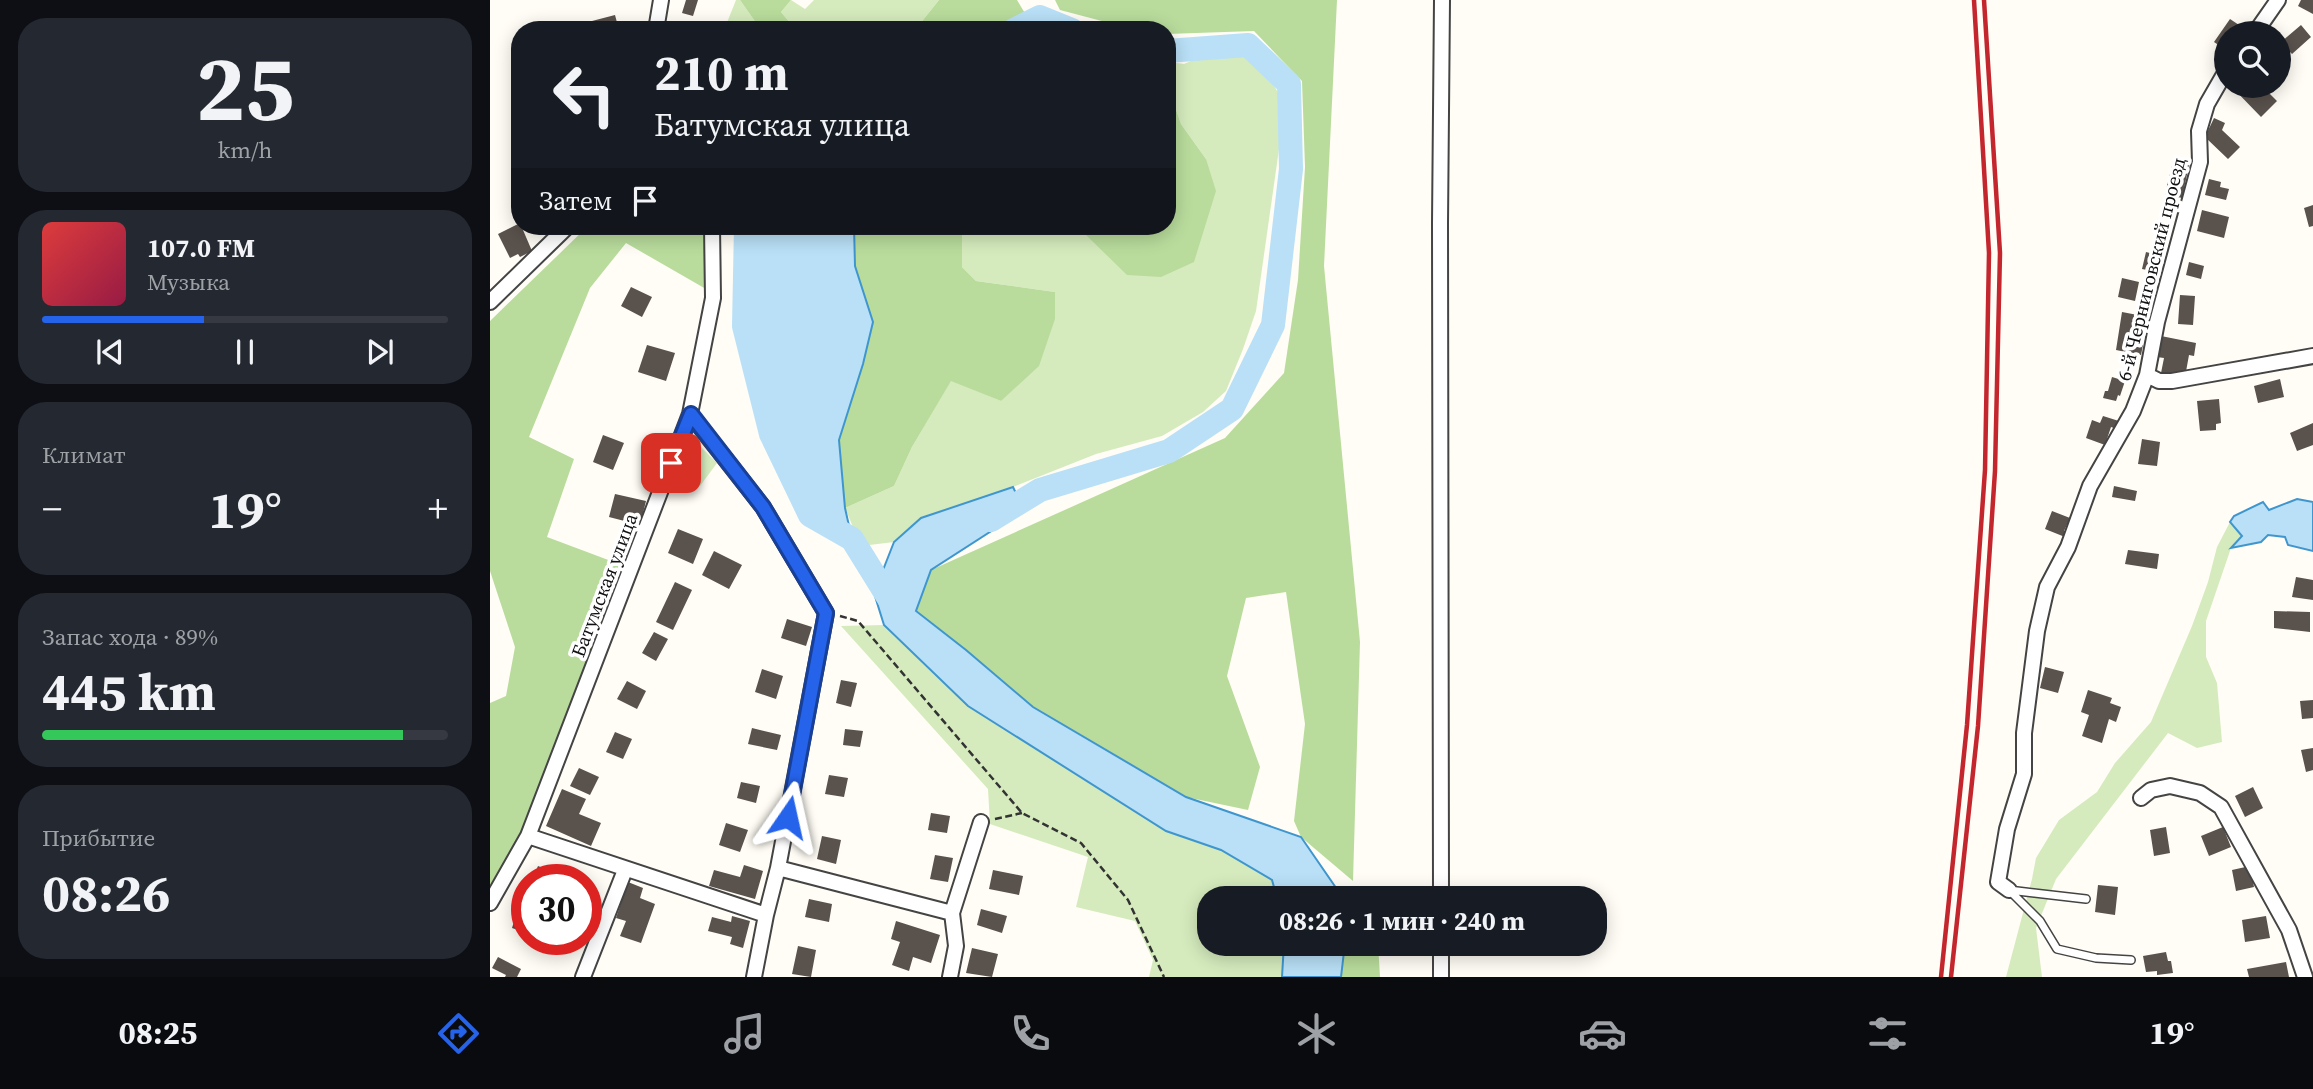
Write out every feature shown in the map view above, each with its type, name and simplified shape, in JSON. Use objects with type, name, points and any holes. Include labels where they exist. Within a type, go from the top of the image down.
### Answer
[{"type":"street","points":[[658,21],[661,0]]},
{"type":"street","points":[[1441,886],[1442,0]]},
{"type":"street","points":[[2263,21],[2278,0]]},
{"type":"street","name":"6-й Черниговский проезд","points":[[2009,890],[1998,882],[2007,829],[2024,774],[2024,733],[2037,631],[2046,587],[2068,547],[2090,486],[2133,411],[2147,375],[2157,322],[2200,162],[2199,131],[2207,104],[2214,92]]},
{"type":"street","points":[[490,302],[559,235]]},
{"type":"street","name":"Батумская улица","points":[[490,903],[528,836],[691,414],[713,298],[712,235]]},
{"type":"street","points":[[2147,375],[2159,381],[2172,381],[2313,356]]},
{"type":"street","points":[[691,414],[763,507],[826,613],[778,868],[754,977]]},
{"type":"street","points":[[2141,798],[2151,790],[2170,786],[2200,793],[2221,807],[2289,930],[2305,977]]},
{"type":"street","points":[[950,977],[956,946],[953,913],[982,822]]},
{"type":"street","points":[[528,836],[766,915]]},
{"type":"street","points":[[778,868],[953,913]]},
{"type":"street","points":[[583,977],[625,870]]},
{"type":"street","points":[[1441,956],[1441,977]]},
{"type":"lane","points":[[2009,890],[2086,899]]},
{"type":"lane","points":[[2009,890],[2040,921],[2057,949],[2096,958],[2131,960]]},
{"type":"path","points":[[826,613],[858,621],[1022,813],[1081,843],[1128,900],[1164,977]]},
{"type":"path","points":[[982,822],[1022,813]]},
{"type":"green space","points":[[736,0],[740,0],[755,21],[728,21]]},
{"type":"green space","points":[[740,0],[791,0],[781,12],[788,21],[755,21]]},
{"type":"green space","points":[[791,0],[805,9],[814,0],[939,0],[922,21],[788,21],[781,12]]},
{"type":"green space","points":[[939,0],[1017,0],[1030,21],[922,21]]},
{"type":"green space","points":[[1055,0],[1337,0],[1324,266],[1360,642],[1353,881],[1301,837],[1294,821],[1305,724],[1286,592],[1246,598],[1227,676],[1260,767],[1248,810],[1186,797],[1033,707],[916,611],[931,570],[1225,438],[1284,373],[1298,280],[1305,167],[1302,81],[1254,31],[1176,34],[1176,21],[1102,21],[1060,10]]},
{"type":"green space","points":[[1207,54],[1247,54],[1269,76],[1282,100],[1280,142],[1256,311],[1226,391],[1203,412],[1162,436],[1096,454],[1013,487],[921,518],[894,542],[861,546],[845,508],[894,486],[912,447],[951,380],[1001,401],[1055,292],[976,281],[962,267],[962,235],[1088,235],[1161,277],[1206,159],[1181,124],[1176,110],[1176,63],[1184,64]]},
{"type":"green space","points":[[1176,110],[1181,124],[1206,159],[1216,191],[1194,262],[1161,277],[1127,275],[1086,235],[1176,235]]},
{"type":"green space","points":[[579,235],[703,235],[706,289],[626,243],[590,288],[529,437],[574,459],[547,537],[627,567],[523,833],[490,888],[490,703],[506,696],[515,647],[490,571],[490,321]]},
{"type":"green space","points":[[854,235],[962,235],[962,267],[976,281],[1055,292],[1055,319],[1039,366],[1001,401],[951,381],[912,447],[894,486],[845,508],[839,440],[873,322],[855,266]]},
{"type":"green space","points":[[699,445],[717,463],[700,486],[679,478],[688,450]]},
{"type":"green space","points":[[2230,522],[2242,536],[2231,548],[2206,621],[2206,657],[2217,683],[2222,742],[2197,748],[2168,733],[2056,879],[2036,928],[2042,977],[2006,977],[2036,858],[2059,820],[2097,792],[2115,763],[2151,722],[2192,626],[2217,547]]},
{"type":"green space","points":[[884,625],[968,706],[1166,831],[1221,850],[1272,880],[1274,886],[1197,886],[1197,956],[1283,956],[1282,977],[1149,977],[1153,960],[1135,921],[1076,907],[1088,857],[990,824],[988,789],[841,626]]},
{"type":"green space","points":[[1343,956],[1379,956],[1380,977],[1341,977]]},
{"type":"water","points":[[746,235],[854,235],[855,266],[873,322],[839,440],[845,508],[852,539],[810,515],[771,434],[744,326]]},
{"type":"water","points":[[1013,487],[1024,510],[931,570],[916,611],[1033,707],[1186,797],[1301,837],[1335,886],[1274,886],[1272,880],[1221,850],[1166,831],[968,706],[884,625],[874,593],[894,542],[921,518]]},
{"type":"water","points":[[2297,499],[2313,502],[2313,551],[2288,545],[2285,537],[2268,535],[2261,542],[2231,548],[2242,536],[2230,522],[2234,516],[2263,502],[2269,510]]},
{"type":"water","points":[[1283,956],[1343,956],[1341,977],[1282,977]]},
{"type":"building","points":[[686,0],[698,0],[693,16],[682,13]]},
{"type":"building","points":[[2301,0],[2313,0],[2313,14],[2298,6]]},
{"type":"building","points":[[615,15],[617,21],[592,21]]},
{"type":"building","points":[[2301,25],[2311,37],[2292,54],[2291,53],[2291,34]]},
{"type":"building","points":[[2243,98],[2274,98],[2277,101],[2261,117]]},
{"type":"building","points":[[2214,118],[2225,123],[2222,130],[2240,147],[2228,159],[2205,137]]},
{"type":"building","points":[[2173,161],[2189,165],[2182,198],[2165,194]]},
{"type":"building","points":[[2209,179],[2221,182],[2220,187],[2229,189],[2226,200],[2205,195]]},
{"type":"building","points":[[2313,205],[2313,226],[2309,227],[2304,208]]},
{"type":"building","points":[[2202,210],[2229,217],[2224,238],[2197,231]]},
{"type":"building","points":[[511,228],[511,235],[525,235],[532,251],[510,258],[498,234]]},
{"type":"building","points":[[2146,252],[2161,256],[2157,272],[2142,269]]},
{"type":"building","points":[[2189,262],[2204,266],[2201,279],[2186,275]]},
{"type":"building","points":[[2122,278],[2139,282],[2135,301],[2118,297]]},
{"type":"building","points":[[631,287],[652,297],[642,317],[621,306]]},
{"type":"building","points":[[2180,295],[2195,296],[2193,325],[2178,324]]},
{"type":"building","points":[[2122,312],[2148,317],[2139,344],[2143,345],[2141,355],[2116,350]]},
{"type":"building","points":[[2161,336],[2196,343],[2194,356],[2189,355],[2185,377],[2161,373],[2164,358],[2157,357]]},
{"type":"building","points":[[647,345],[675,353],[666,381],[638,372]]},
{"type":"building","points":[[2112,377],[2125,381],[2116,401],[2103,398]]},
{"type":"building","points":[[2280,379],[2284,397],[2258,403],[2254,386]]},
{"type":"building","points":[[2219,399],[2221,423],[2216,424],[2216,430],[2200,431],[2197,401]]},
{"type":"building","points":[[2103,416],[2122,422],[2119,430],[2111,427],[2105,445],[2086,438],[2092,420],[2100,423]]},
{"type":"building","points":[[2313,423],[2313,445],[2297,451],[2290,433]]},
{"type":"building","points":[[603,435],[624,443],[613,470],[593,462]]},
{"type":"building","points":[[2142,439],[2160,442],[2157,466],[2138,464]]},
{"type":"building","points":[[2114,486],[2137,491],[2135,501],[2112,497]]},
{"type":"building","points":[[615,494],[646,501],[640,525],[609,517]]},
{"type":"building","points":[[2052,511],[2070,518],[2064,531],[2067,532],[2065,537],[2045,529]]},
{"type":"building","points":[[678,529],[703,539],[693,564],[668,553]]},
{"type":"building","points":[[2128,550],[2159,554],[2157,569],[2125,564]]},
{"type":"building","points":[[714,551],[742,565],[729,589],[702,575]]},
{"type":"building","points":[[2296,577],[2313,580],[2313,600],[2292,597]]},
{"type":"building","points":[[675,582],[692,590],[673,630],[656,622]]},
{"type":"building","points":[[2274,611],[2310,612],[2310,632],[2274,628]]},
{"type":"building","points":[[787,619],[812,627],[806,646],[781,638]]},
{"type":"building","points":[[654,632],[668,639],[656,661],[642,653]]},
{"type":"building","points":[[2045,667],[2064,672],[2058,693],[2040,688]]},
{"type":"building","points":[[762,669],[783,676],[776,699],[755,692]]},
{"type":"building","points":[[841,680],[857,683],[851,707],[836,703]]},
{"type":"building","points":[[627,681],[646,691],[637,709],[617,699]]},
{"type":"building","points":[[2088,690],[2112,698],[2110,703],[2121,707],[2116,722],[2109,719],[2102,743],[2082,736],[2089,715],[2081,712]]},
{"type":"building","points":[[2313,700],[2313,718],[2302,719],[2300,701]]},
{"type":"building","points":[[752,728],[781,735],[777,750],[748,744]]},
{"type":"building","points":[[845,729],[863,731],[860,747],[843,745]]},
{"type":"building","points":[[615,732],[632,739],[623,759],[606,752]]},
{"type":"building","points":[[2313,748],[2313,770],[2306,772],[2301,750]]},
{"type":"building","points":[[579,768],[599,777],[590,795],[570,786]]},
{"type":"building","points":[[829,775],[848,778],[844,797],[825,794]]},
{"type":"building","points":[[741,782],[760,786],[756,803],[737,798]]},
{"type":"building","points":[[2253,787],[2263,808],[2245,817],[2235,796]]},
{"type":"building","points":[[562,789],[586,799],[579,814],[601,823],[591,846],[546,826]]},
{"type":"building","points":[[931,813],[950,816],[947,833],[928,830]]},
{"type":"building","points":[[726,823],[748,830],[740,852],[719,845]]},
{"type":"building","points":[[2166,827],[2170,853],[2154,856],[2150,830]]},
{"type":"building","points":[[2223,827],[2231,847],[2209,856],[2201,836]]},
{"type":"building","points":[[822,836],[841,840],[836,864],[817,859]]},
{"type":"building","points":[[935,855],[953,858],[948,882],[930,879]]},
{"type":"building","points":[[744,865],[763,871],[755,899],[709,886],[714,870],[740,877]]},
{"type":"building","points":[[2250,866],[2254,887],[2236,891],[2232,870]]},
{"type":"building","points":[[993,870],[1023,876],[1019,895],[989,889]]},
{"type":"building","points":[[628,882],[643,888],[640,898],[655,904],[641,943],[620,936],[626,921],[616,918]]},
{"type":"building","points":[[2098,885],[2118,887],[2115,915],[2095,912]]},
{"type":"building","points":[[809,899],[832,904],[829,922],[805,917]]},
{"type":"building","points":[[981,909],[1007,916],[1002,933],[977,925]]},
{"type":"building","points":[[732,916],[750,921],[743,948],[730,944],[732,937],[708,931],[712,917],[731,922]]},
{"type":"building","points":[[2266,916],[2270,938],[2245,942],[2242,920]]},
{"type":"building","points":[[896,921],[940,935],[931,963],[913,957],[909,971],[892,965],[900,942],[891,939]]},
{"type":"building","points":[[798,946],[816,950],[811,977],[792,974]]},
{"type":"building","points":[[972,948],[998,954],[992,977],[966,973]]},
{"type":"building","points":[[2166,952],[2173,973],[2157,975],[2157,971],[2146,972],[2143,956]]},
{"type":"building","points":[[498,957],[521,969],[517,977],[505,977],[506,975],[492,968]]},
{"type":"building","points":[[2286,962],[2289,977],[2249,977],[2247,969]]},
{"type":"waterway","points":[[1032,21],[1040,17],[1050,21]]},
{"type":"waterway","points":[[991,520],[1040,490],[1169,451],[1232,409],[1273,325],[1291,169],[1289,84],[1248,45],[1176,50]]},
{"type":"waterway","points":[[746,235],[744,326],[771,434],[810,515],[852,539],[896,610]]},
{"type":"railway","points":[[1941,977],[1967,725],[1985,470],[1989,253],[1974,0]]},
{"type":"railway","points":[[1951,977],[1978,726],[1995,471],[2000,253],[1984,0]]},
{"type":"route","points":[[671,463],[691,414],[763,507],[826,613],[788,817]]}]
